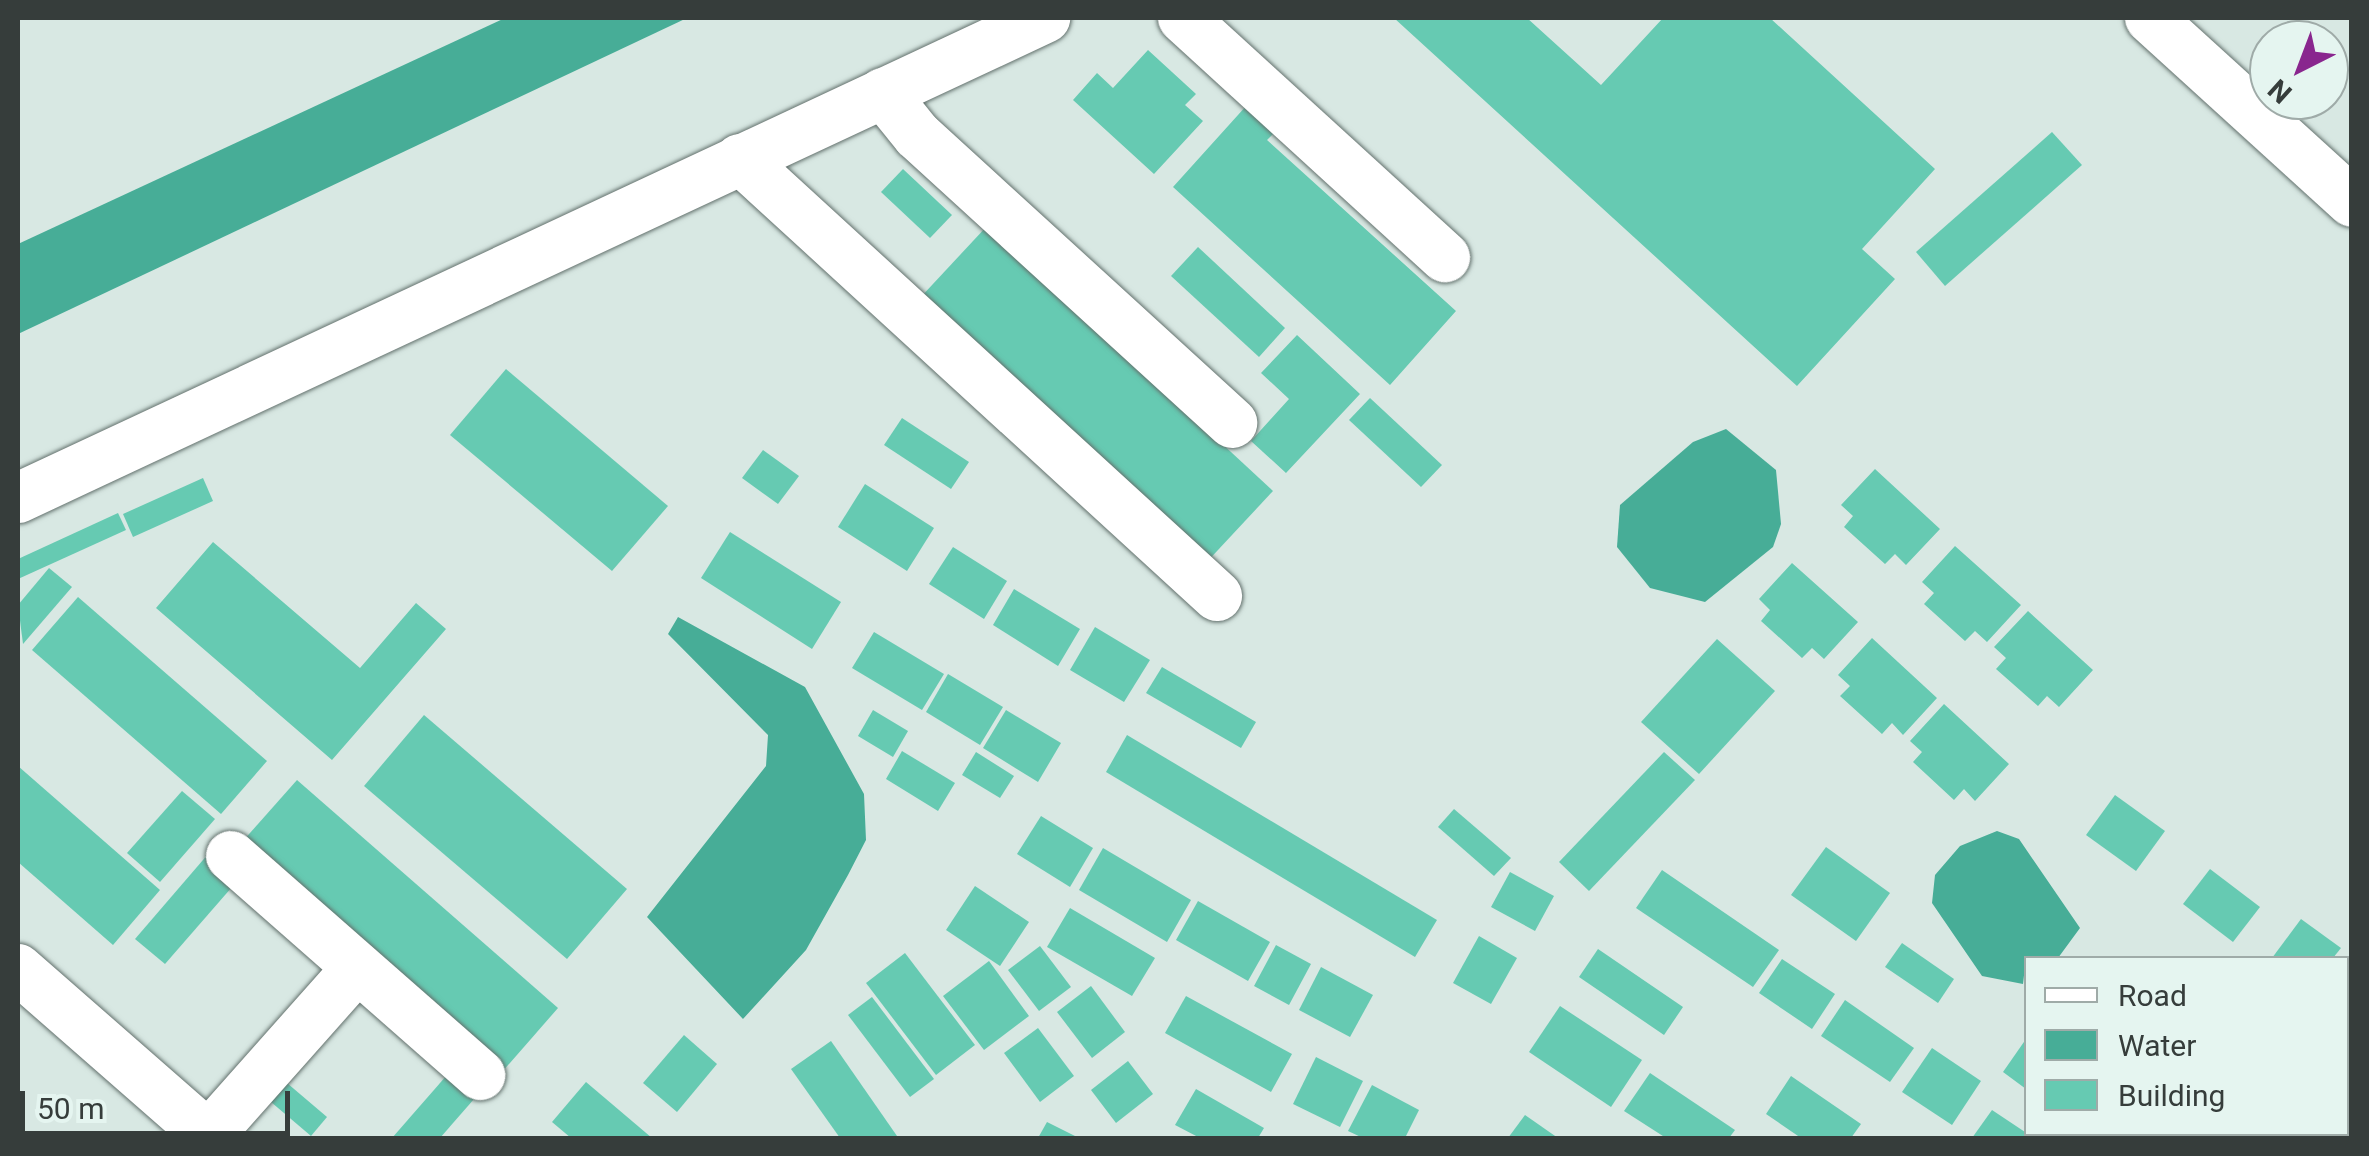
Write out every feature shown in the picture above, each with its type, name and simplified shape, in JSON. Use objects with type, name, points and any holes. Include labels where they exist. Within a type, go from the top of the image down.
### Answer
[{"type":"street","points":[[18,498],[1045,18]]},
{"type":"street","points":[[1183,18],[1446,257]]},
{"type":"street","points":[[2150,18],[2352,202]]},
{"type":"street","points":[[883,93],[917,135],[1232,423]]},
{"type":"street","points":[[740,160],[1217,596]]},
{"type":"street","points":[[231,856],[480,1075]]},
{"type":"street","points":[[18,969],[210,1137],[357,968]]},
{"type":"water","points":[[505,18],[687,18],[18,334],[18,244]]},
{"type":"water","points":[[1726,429],[1776,470],[1781,524],[1773,547],[1705,602],[1650,588],[1617,547],[1620,505],[1693,442]]},
{"type":"water","points":[[678,617],[805,687],[864,794],[866,840],[848,875],[806,950],[743,1019],[647,917],[766,766],[768,735],[668,634]]},
{"type":"water","points":[[1997,831],[2019,839],[2080,928],[2059,956],[2024,956],[2023,984],[1982,976],[1932,903],[1935,875],[1960,846]]},
{"type":"building","points":[[1394,18],[1527,18],[1601,85],[1663,18],[1770,18],[1935,169],[1862,249],[1895,279],[1797,386]]},
{"type":"building","points":[[1148,50],[1196,94],[1185,105],[1203,121],[1154,174],[1073,100],[1097,73],[1113,88]]},
{"type":"building","points":[[1247,105],[1276,131],[1267,140],[1456,311],[1390,385],[1173,187]]},
{"type":"building","points":[[2052,132],[2082,165],[1945,286],[1916,252]]},
{"type":"building","points":[[903,169],[952,215],[930,238],[881,192]]},
{"type":"building","points":[[987,226],[1273,491],[1204,565],[919,299]]},
{"type":"building","points":[[1198,247],[1285,328],[1259,357],[1171,276]]},
{"type":"building","points":[[1297,335],[1360,394],[1286,473],[1251,441],[1289,399],[1261,373]]},
{"type":"building","points":[[506,369],[668,506],[612,571],[450,435]]},
{"type":"building","points":[[1370,398],[1442,465],[1421,487],[1349,420]]},
{"type":"building","points":[[902,418],[969,462],[951,489],[884,445]]},
{"type":"building","points":[[763,450],[799,476],[778,504],[742,478]]},
{"type":"building","points":[[1875,469],[1940,529],[1906,565],[1895,554],[1885,564],[1844,527],[1853,516],[1841,505]]},
{"type":"building","points":[[203,478],[213,501],[133,537],[123,514]]},
{"type":"building","points":[[865,484],[934,528],[907,571],[838,527]]},
{"type":"building","points":[[118,513],[126,530],[18,579],[18,559]]},
{"type":"building","points":[[730,532],[841,602],[812,649],[701,578]]},
{"type":"building","points":[[213,542],[360,668],[416,603],[446,629],[332,760],[156,608]]},
{"type":"building","points":[[1955,546],[2021,605],[1987,642],[1975,631],[1965,641],[1924,604],[1934,593],[1922,582]]},
{"type":"building","points":[[953,547],[1007,581],[984,619],[929,584]]},
{"type":"building","points":[[1792,563],[1858,622],[1824,659],[1812,648],[1802,658],[1761,621],[1770,610],[1759,599]]},
{"type":"building","points":[[49,568],[72,587],[23,644],[18,605]]},
{"type":"building","points":[[1014,589],[1080,629],[1058,666],[993,625]]},
{"type":"building","points":[[78,597],[267,761],[221,814],[32,650]]},
{"type":"building","points":[[2028,611],[2093,670],[2059,707],[2047,696],[2038,706],[1996,669],[2006,658],[1994,647]]},
{"type":"building","points":[[1095,627],[1150,660],[1124,702],[1070,670]]},
{"type":"building","points":[[874,632],[944,674],[922,710],[852,668]]},
{"type":"building","points":[[1872,638],[1937,698],[1903,735],[1892,723],[1882,734],[1840,696],[1850,686],[1838,675]]},
{"type":"building","points":[[1717,639],[1775,691],[1699,774],[1641,722]]},
{"type":"building","points":[[1162,667],[1256,722],[1241,748],[1146,693]]},
{"type":"building","points":[[948,674],[1003,707],[980,745],[926,712]]},
{"type":"building","points":[[1944,704],[2009,764],[1975,801],[1964,789],[1954,800],[1913,762],[1922,752],[1910,741]]},
{"type":"building","points":[[873,710],[908,731],[893,757],[858,736]]},
{"type":"building","points":[[1006,710],[1061,743],[1038,782],[983,748]]},
{"type":"building","points":[[424,715],[627,889],[567,959],[364,786]]},
{"type":"building","points":[[1127,735],[1437,920],[1415,957],[1106,772]]},
{"type":"building","points":[[902,751],[955,783],[938,811],[886,779]]},
{"type":"building","points":[[976,752],[1014,776],[1000,798],[962,775]]},
{"type":"building","points":[[1664,752],[1695,780],[1589,891],[1559,862]]},
{"type":"building","points":[[18,766],[160,890],[113,945],[18,862]]},
{"type":"building","points":[[297,780],[558,1008],[502,1072],[241,843]]},
{"type":"building","points":[[182,791],[215,819],[160,882],[127,853]]},
{"type":"building","points":[[2115,795],[2165,831],[2136,871],[2086,835]]},
{"type":"building","points":[[1454,809],[1511,858],[1494,876],[1438,827]]},
{"type":"building","points":[[1041,816],[1093,848],[1070,887],[1017,854]]},
{"type":"building","points":[[1826,847],[1890,893],[1856,941],[1791,895]]},
{"type":"building","points":[[1103,848],[1191,900],[1167,942],[1079,890]]},
{"type":"building","points":[[209,853],[239,879],[165,964],[135,939]]},
{"type":"building","points":[[2210,869],[2260,907],[2233,942],[2183,904]]},
{"type":"building","points":[[1662,870],[1779,950],[1753,987],[1636,908]]},
{"type":"building","points":[[1510,872],[1554,896],[1535,931],[1491,907]]},
{"type":"building","points":[[975,886],[1029,922],[1000,966],[946,930]]},
{"type":"building","points":[[1198,901],[1270,942],[1248,981],[1176,940]]},
{"type":"building","points":[[1070,908],[1155,958],[1132,996],[1047,947]]},
{"type":"building","points":[[2301,919],[2341,948],[2335,956],[2273,956]]},
{"type":"building","points":[[1479,936],[1517,958],[1491,1004],[1453,983]]},
{"type":"building","points":[[1902,943],[1954,979],[1938,1003],[1885,967]]},
{"type":"building","points":[[1276,945],[1311,964],[1289,1005],[1254,986]]},
{"type":"building","points":[[1040,946],[1071,987],[1039,1011],[1008,970]]},
{"type":"building","points":[[1598,949],[1683,1007],[1664,1035],[1579,977]]},
{"type":"building","points":[[905,953],[975,1045],[936,1075],[866,983]]},
{"type":"building","points":[[1782,959],[1835,994],[1812,1029],[1759,993]]},
{"type":"building","points":[[989,961],[1029,1016],[984,1050],[943,996]]},
{"type":"building","points":[[1321,967],[1373,995],[1350,1037],[1299,1010]]},
{"type":"building","points":[[1091,986],[1125,1032],[1092,1058],[1057,1012]]},
{"type":"building","points":[[1186,996],[1292,1054],[1271,1092],[1165,1033]]},
{"type":"building","points":[[872,997],[934,1079],[910,1097],[848,1015]]},
{"type":"building","points":[[1845,1000],[1914,1048],[1890,1082],[1821,1036]]},
{"type":"building","points":[[1560,1006],[1642,1060],[1611,1107],[1529,1052]]},
{"type":"building","points":[[1038,1028],[1074,1076],[1040,1102],[1004,1053]]},
{"type":"building","points":[[684,1035],[717,1064],[677,1112],[643,1083]]},
{"type":"building","points":[[831,1041],[897,1136],[840,1138],[791,1069]]},
{"type":"building","points":[[2024,1042],[2024,1088],[2003,1072]]},
{"type":"building","points":[[1932,1048],[1981,1081],[1952,1125],[1902,1092]]},
{"type":"building","points":[[1316,1057],[1363,1081],[1340,1127],[1293,1104]]},
{"type":"building","points":[[1128,1061],[1153,1094],[1116,1123],[1091,1090]]},
{"type":"building","points":[[454,1067],[481,1091],[440,1138],[392,1138]]},
{"type":"building","points":[[1650,1073],[1735,1130],[1729,1138],[1666,1138],[1624,1111]]},
{"type":"building","points":[[1791,1076],[1861,1124],[1851,1138],[1801,1138],[1766,1114]]},
{"type":"building","points":[[586,1082],[652,1138],[571,1138],[552,1122]]},
{"type":"building","points":[[287,1083],[327,1117],[311,1136],[271,1102]]},
{"type":"building","points":[[1372,1085],[1419,1110],[1405,1138],[1363,1138],[1348,1131]]},
{"type":"building","points":[[1196,1089],[1264,1128],[1258,1138],[1200,1138],[1175,1125]]},
{"type":"building","points":[[1992,1110],[2024,1131],[2024,1136],[2034,1138],[1972,1138]]},
{"type":"building","points":[[1525,1115],[1558,1138],[1508,1138]]},
{"type":"building","points":[[1047,1122],[1079,1138],[1038,1138]]},
{"type":"building","points":[[2254,1136],[2314,1138],[2257,1138]]}]
